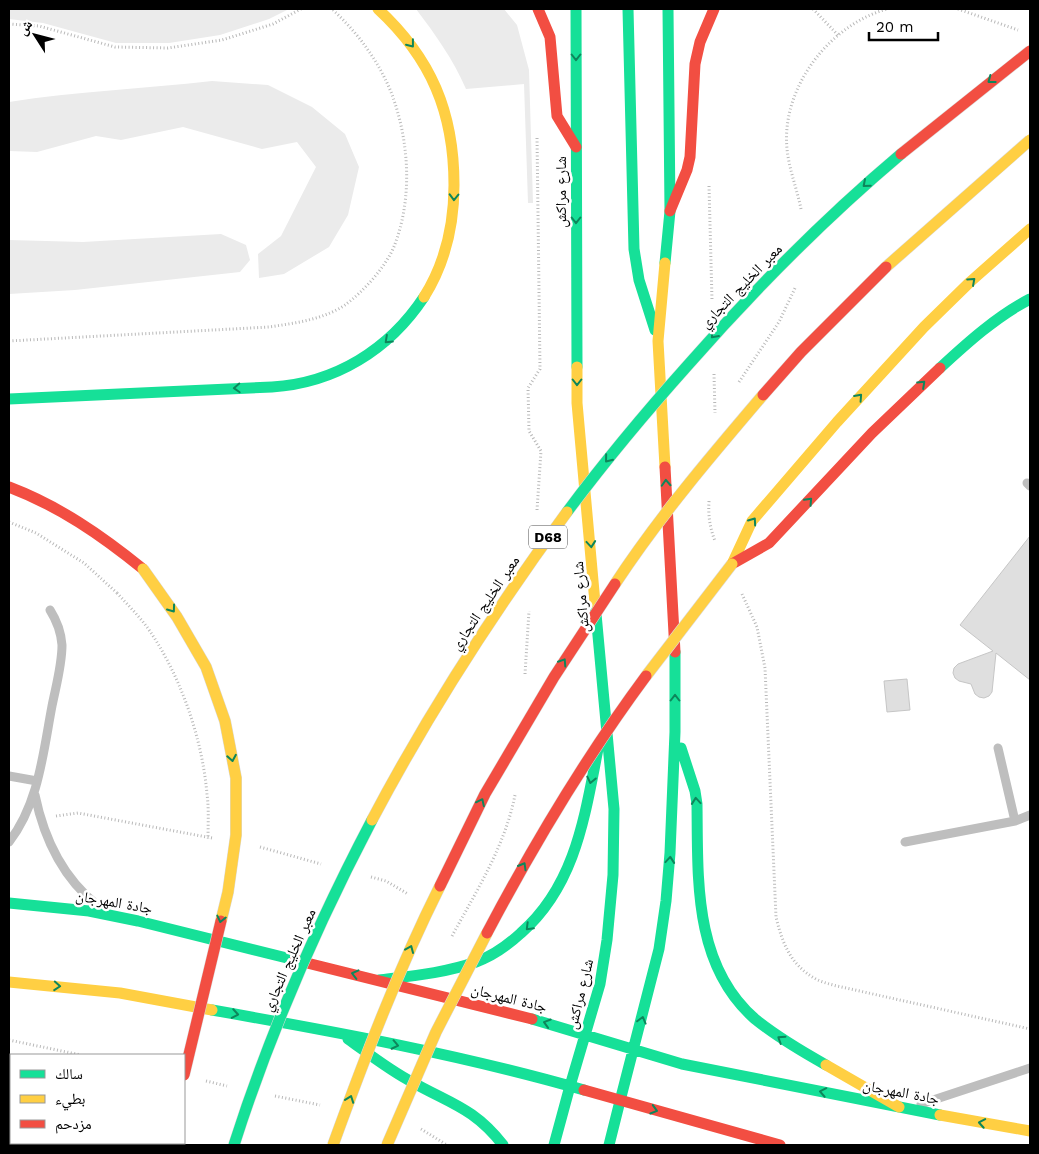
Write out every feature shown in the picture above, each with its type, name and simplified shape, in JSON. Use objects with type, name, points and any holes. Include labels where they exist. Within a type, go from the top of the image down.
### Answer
[{"type":"main road","points":[[9,399],[245,387],[281,387],[316,380],[350,366],[381,346],[407,322],[428,293],[446,252],[454,207],[455,162],[448,118],[436,84],[418,52],[396,24],[378,9]]},
{"type":"main road","points":[[538,9],[550,37],[558,116],[562,126],[576,147]]},
{"type":"main road","name":"شارع مراكش","points":[[554,1145],[599,985],[613,898],[615,853],[614,809],[577,403],[576,9]]},
{"type":"main road","points":[[628,9],[634,249],[639,280],[658,341]]},
{"type":"main road","points":[[609,1145],[659,949],[666,902],[670,853],[676,668],[658,341],[670,211],[668,9]]},
{"type":"main road","points":[[670,211],[687,170],[690,157],[694,64],[700,42],[714,9]]},
{"type":"main road","name":"معبر الخليج التجاري","points":[[234,1145],[244,1113],[294,983],[352,857],[418,735],[491,617],[572,504],[659,396],[752,293],[852,196],[957,106],[1030,51]]},
{"type":"main road","points":[[333,1145],[370,1042],[420,926],[484,794],[554,677],[629,563],[712,455],[801,352],[896,257],[1030,140]]},
{"type":"main road","points":[[388,1145],[398,1117],[443,1017],[493,920],[547,824],[590,756],[636,689],[732,564],[752,521],[861,394],[924,327],[970,282],[1030,229]]},
{"type":"main road","points":[[732,564],[769,544],[872,433],[917,388],[968,342],[1018,305],[1030,299]]},
{"type":"main road","points":[[9,487],[68,513],[107,539],[143,570],[177,617],[206,667],[225,721],[236,778],[236,836],[228,892],[185,1071]]},
{"type":"main road","points":[[379,980],[449,970],[479,961],[501,949],[524,932],[544,912],[560,888],[572,862],[605,716]]},
{"type":"main road","points":[[675,732],[695,791],[701,918],[706,941],[725,983],[747,1012],[785,1042],[903,1108]]},
{"type":"main road","name":"جادة المهرجان","points":[[9,904],[112,915],[536,1020],[682,1064],[1030,1131]]},
{"type":"main road","points":[[9,982],[120,993],[340,1033],[524,1074],[780,1145]]},
{"type":"main road","points":[[340,1033],[398,1075],[451,1100],[467,1110],[483,1122],[503,1145]]},
{"type":"lane","points":[[9,842],[25,817],[34,795],[61,658],[60,632],[50,610]]},
{"type":"lane","points":[[998,748],[1015,820]]},
{"type":"lane","points":[[9,776],[37,781]]},
{"type":"lane","points":[[34,795],[40,819],[56,857],[80,890],[112,915]]},
{"type":"lane","points":[[906,842],[1015,820],[1030,815]]},
{"type":"lane","points":[[903,1108],[1030,1068]]},
{"type":"path","points":[[9,24],[39,26],[114,47],[168,48],[222,40],[273,24],[301,9]]},
{"type":"path","points":[[9,341],[269,327],[308,322],[344,305],[374,279],[395,245],[404,207],[407,168],[402,129],[391,92],[373,57],[350,26],[332,9]]},
{"type":"path","points":[[813,9],[838,35]]},
{"type":"path","points":[[801,210],[787,149],[787,127],[791,103],[818,56],[838,35],[858,20],[887,9]]},
{"type":"path","points":[[958,9],[1021,31]]},
{"type":"path","points":[[536,519],[541,451],[529,431],[528,388],[540,369],[537,129]]},
{"type":"path","points":[[708,177],[712,304]]},
{"type":"path","points":[[736,386],[780,322],[798,278]]},
{"type":"path","points":[[714,370],[715,418],[720,410]]},
{"type":"path","points":[[710,494],[708,512],[710,529],[717,548]]},
{"type":"path","points":[[9,522],[36,533],[84,563],[117,593],[147,627],[168,664],[196,729],[208,795],[208,842]]},
{"type":"path","points":[[740,591],[757,627],[765,668],[776,917],[781,939],[792,959],[814,978],[836,986],[1030,1029]]},
{"type":"path","points":[[524,684],[530,606]]},
{"type":"path","points":[[452,936],[495,857],[510,820],[516,790]]},
{"type":"path","points":[[9,1040],[76,1054]]},
{"type":"path","points":[[203,1081],[232,1087]]},
{"type":"path","points":[[271,1095],[320,1105]]},
{"type":"path","points":[[415,1127],[429,1133],[447,1145]]},
{"type":"shaded area","points":[[9,9],[289,9],[269,19],[220,35],[169,43],[116,43],[43,23],[9,19]]},
{"type":"shaded area","points":[[416,9],[504,9],[517,25],[529,70],[533,203],[528,203],[524,84],[466,89],[443,47]]},
{"type":"shaded area","points":[[212,81],[268,85],[312,107],[345,134],[359,167],[348,215],[329,247],[284,274],[259,278],[258,254],[281,236],[316,167],[297,142],[262,149],[183,127],[121,140],[96,136],[37,152],[9,151],[9,102],[59,95]]},
{"type":"shaded area","points":[[221,234],[246,245],[250,260],[240,272],[75,290],[9,294],[9,240],[83,242]]},
{"type":"building","points":[[1030,536],[1030,680],[996,653],[992,692],[984,698],[979,697],[975,694],[971,684],[955,678],[954,668],[958,664],[993,651],[960,625]]},
{"type":"building","points":[[907,679],[910,710],[887,712],[884,681]]},
{"type":"traffic: fast","points":[[576,9],[577,367]]},
{"type":"traffic: fast","points":[[628,9],[634,249],[639,280],[655,330]]},
{"type":"traffic: fast","points":[[665,263],[670,211],[668,9]]},
{"type":"traffic: fast","points":[[567,512],[641,419],[738,310],[817,230],[901,154]]},
{"type":"traffic: fast","points":[[9,399],[272,387],[317,379],[339,371],[377,348],[410,316],[424,297]]},
{"type":"traffic: fast","points":[[940,368],[994,322],[1030,299]]},
{"type":"traffic: fast","points":[[570,1086],[600,984],[607,940],[613,875],[614,809],[595,603]]},
{"type":"traffic: fast","points":[[620,1101],[659,949],[666,901],[675,732],[675,652]]},
{"type":"traffic: fast","points":[[379,980],[440,971],[482,960],[511,942],[540,914],[567,870],[576,846],[589,796],[599,744]]},
{"type":"traffic: fast","points":[[681,748],[695,791],[697,804],[699,891],[703,919],[710,947],[720,973],[735,997],[755,1019],[789,1044],[826,1065]]},
{"type":"traffic: fast","points":[[234,1145],[279,1020],[332,899],[372,820]]},
{"type":"traffic: fast","points":[[9,903],[89,911],[138,921],[295,960]]},
{"type":"traffic: fast","points":[[212,1010],[446,1055],[584,1090]]},
{"type":"traffic: fast","points":[[532,1019],[682,1064],[940,1115]]},
{"type":"traffic: fast","points":[[348,1039],[395,1072],[472,1115],[503,1145]]},
{"type":"traffic: fast","points":[[554,1145],[570,1086]]},
{"type":"traffic: fast","points":[[609,1145],[620,1101]]},
{"type":"traffic: slow","points":[[378,9],[412,47],[425,67],[436,88],[450,134],[454,185],[450,229],[443,257],[432,284],[424,297]]},
{"type":"traffic: slow","points":[[886,267],[1030,140]]},
{"type":"traffic: slow","points":[[732,564],[752,521],[837,422],[924,327],[970,282],[1030,229]]},
{"type":"traffic: slow","points":[[665,263],[658,341],[665,467]]},
{"type":"traffic: slow","points":[[577,367],[577,403],[595,603]]},
{"type":"traffic: slow","points":[[615,584],[667,511],[763,395]]},
{"type":"traffic: slow","points":[[372,820],[416,740],[464,662],[514,586],[567,512]]},
{"type":"traffic: slow","points":[[646,676],[732,564]]},
{"type":"traffic: slow","points":[[143,569],[177,617],[206,667],[225,721],[236,778],[236,835],[228,892],[221,921]]},
{"type":"traffic: slow","points":[[333,1145],[383,1014],[440,886]]},
{"type":"traffic: slow","points":[[387,1145],[436,1032],[487,933]]},
{"type":"traffic: slow","points":[[9,982],[120,993],[212,1010]]},
{"type":"traffic: slow","points":[[826,1065],[899,1107]]},
{"type":"traffic: slow","points":[[940,1115],[1030,1131]]},
{"type":"traffic: jam","points":[[538,9],[550,37],[557,116],[576,147]]},
{"type":"traffic: jam","points":[[670,211],[687,170],[690,157],[695,64],[700,42],[714,9]]},
{"type":"traffic: jam","points":[[901,154],[1030,51]]},
{"type":"traffic: jam","points":[[763,395],[801,352],[886,267]]},
{"type":"traffic: jam","points":[[732,564],[769,543],[872,433],[940,368]]},
{"type":"traffic: jam","points":[[665,467],[675,652]]},
{"type":"traffic: jam","points":[[9,487],[45,503],[79,522],[143,569]]},
{"type":"traffic: jam","points":[[440,886],[485,794],[554,677],[615,584]]},
{"type":"traffic: jam","points":[[487,933],[523,867],[582,769],[646,676]]},
{"type":"traffic: jam","points":[[185,1071],[221,921]]},
{"type":"traffic: jam","points":[[295,960],[532,1019]]},
{"type":"traffic: jam","points":[[584,1090],[780,1145]]}]
